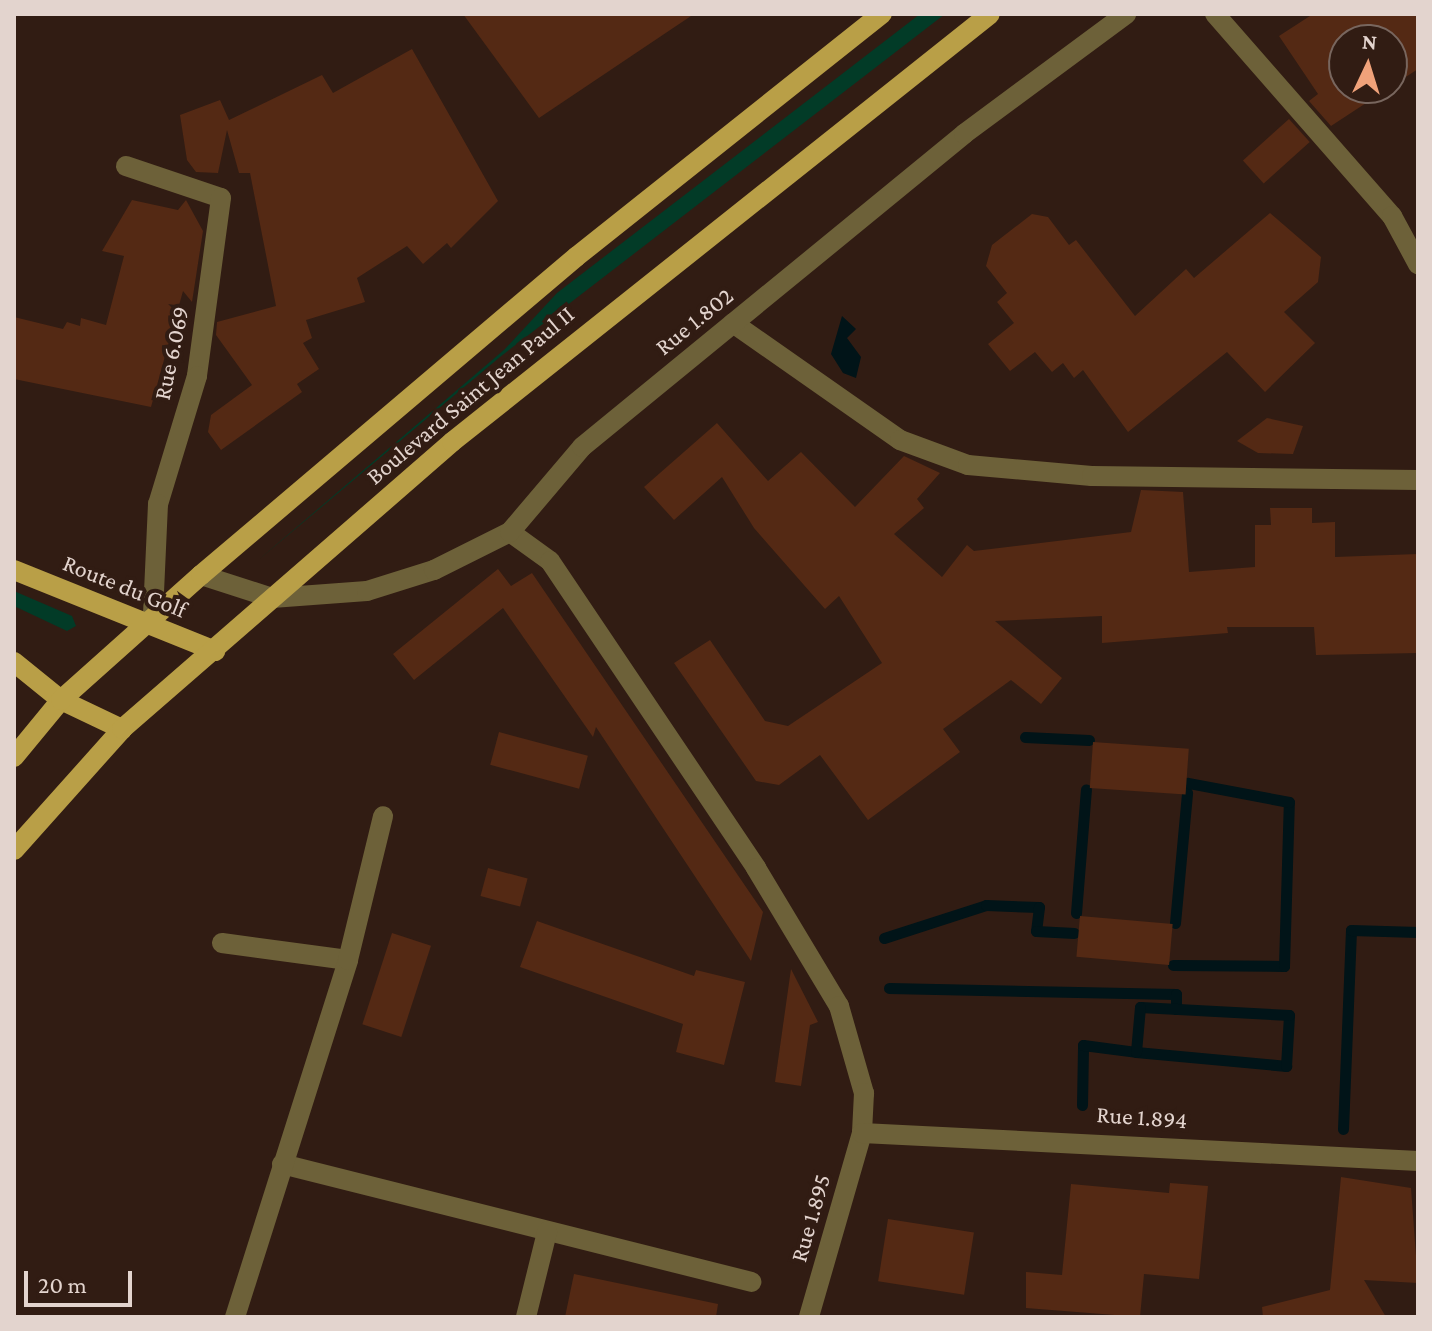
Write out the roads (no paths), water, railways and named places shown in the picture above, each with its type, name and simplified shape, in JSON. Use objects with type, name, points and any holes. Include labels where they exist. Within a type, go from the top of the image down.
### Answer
[{"type":"main road","name":"Boulevard Saint Jean Paul II","points":[[14,757],[61,700],[201,575],[576,257],[882,14]]},
{"type":"main road","name":"Boulevard Saint Jean Paul II","points":[[14,850],[122,729],[215,651],[272,598],[665,268],[990,14]]},
{"type":"main road","name":"Route du Golf","points":[[14,570],[152,621],[215,651]]},
{"type":"main road","points":[[14,662],[61,700],[122,729]]},
{"type":"street","points":[[1215,14],[1392,216],[1418,264]]},
{"type":"street","name":"Rue 1.802","points":[[272,598],[401,583],[510,532],[582,447],[1117,16]]},
{"type":"street","name":"Rue 6.069","points":[[126,166],[221,198],[197,376],[158,504],[152,621]]},
{"type":"street","points":[[733,323],[900,440],[968,465],[1092,476],[1418,480]]},
{"type":"street","name":"Rue 1.895","points":[[510,532],[550,561],[756,868],[839,1006],[864,1093],[862,1133],[809,1317]]},
{"type":"street","points":[[201,575],[272,598]]},
{"type":"street","points":[[235,1317],[348,960],[383,816]]},
{"type":"street","points":[[222,943],[348,960]]},
{"type":"street","name":"Rue 1.894","points":[[862,1133],[1418,1161]]},
{"type":"street","points":[[282,1164],[751,1282]]},
{"type":"street","points":[[526,1317],[547,1232]]},
{"type":"waterway","points":[[1025,737],[1089,740]]},
{"type":"waterway","points":[[1173,965],[1284,966],[1289,802],[1188,783]]},
{"type":"waterway","points":[[1076,913],[1086,789]]},
{"type":"waterway","points":[[1175,923],[1187,793]]},
{"type":"waterway","points":[[884,938],[986,905],[1039,907],[1036,931],[1074,933]]},
{"type":"waterway","points":[[1343,1129],[1351,930],[1418,932]]},
{"type":"waterway","points":[[889,988],[1176,994],[1176,1009]]},
{"type":"waterway","points":[[1082,1105],[1083,1045],[1136,1052],[1286,1066],[1289,1015],[1140,1007],[1136,1052]]}]
